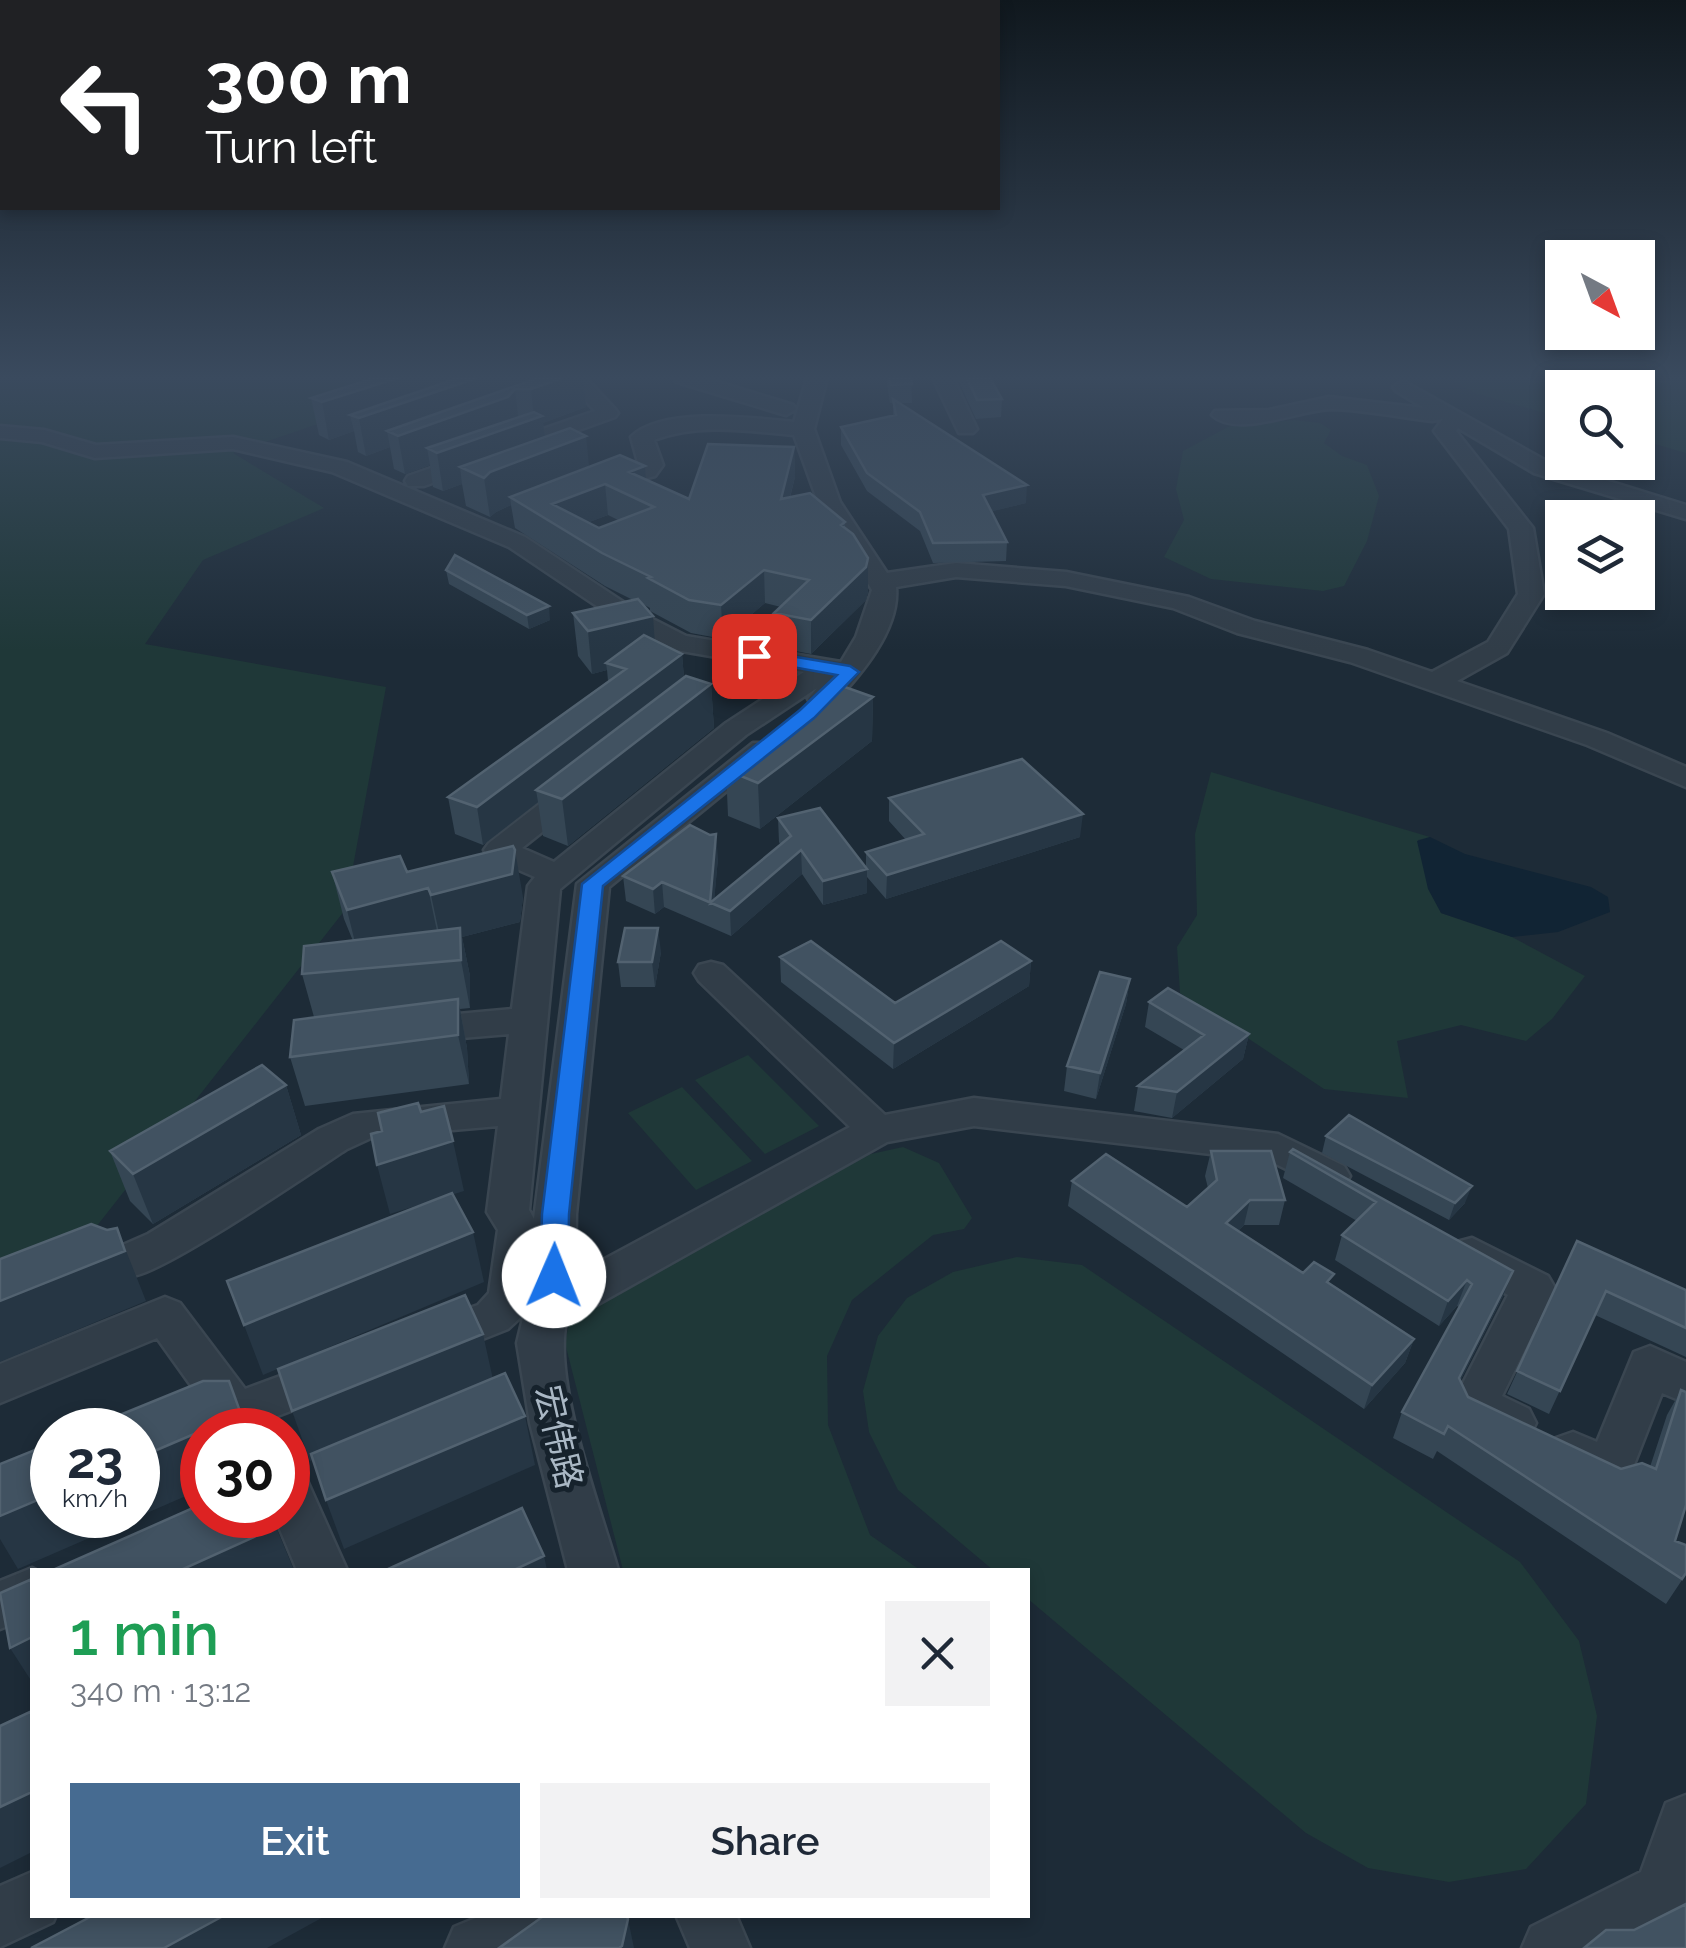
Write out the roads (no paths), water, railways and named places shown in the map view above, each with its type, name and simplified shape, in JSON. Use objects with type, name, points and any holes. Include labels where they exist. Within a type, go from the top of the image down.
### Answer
[{"type":"street","points":[[344,469],[517,542],[628,616],[679,643],[839,670]]},
{"type":"street","points":[[416,481],[449,469]]},
{"type":"street","points":[[607,469],[618,475]]},
{"type":"street","points":[[570,494],[618,475],[649,469]]},
{"type":"street","points":[[819,469],[829,502],[880,582],[956,570],[1066,578],[1180,602],[1246,627],[1358,656],[1434,682],[1597,739],[1686,778]]},
{"type":"street","points":[[1434,682],[1498,647],[1531,594],[1521,528],[1475,469]]},
{"type":"street","points":[[1545,469],[1686,512]]},
{"type":"street","name":"宏伟路","points":[[592,1568],[553,1423],[539,1343],[554,1276],[555,1214],[593,884],[807,714],[839,670],[874,635],[885,590],[880,582]]},
{"type":"street","points":[[400,1351],[493,1317],[510,1300],[519,1229],[508,1212],[544,886],[736,729],[839,670]]},
{"type":"street","points":[[558,874],[500,850],[604,768]]},
{"type":"street","points":[[711,973],[877,1130]]},
{"type":"street","points":[[389,1032],[528,1020]]},
{"type":"street","points":[[131,1260],[163,1245],[333,1139],[366,1124],[518,1111]]},
{"type":"street","points":[[546,1312],[877,1130],[974,1112],[1278,1148],[1363,1194]]},
{"type":"street","points":[[1431,1232],[1533,1288],[1475,1405],[1609,1470],[1650,1366],[1686,1384]]},
{"type":"street","points":[[0,1384],[166,1315],[233,1408]]},
{"type":"street","points":[[276,1408],[362,1365]]},
{"type":"street","points":[[308,1538],[321,1568]]},
{"type":"street","points":[[0,1606],[30,1593]]},
{"type":"street","points":[[1552,1948],[1664,1892],[1686,1822]]},
{"type":"street","points":[[0,1917],[30,1902]]},
{"type":"street","points":[[475,1948],[556,1918]]},
{"type":"street","points":[[707,1918],[720,1948]]},
{"type":"water","points":[[1430,837],[1465,854],[1591,887],[1608,897],[1610,912],[1558,932],[1512,937],[1441,913],[1428,889],[1417,841]]}]
